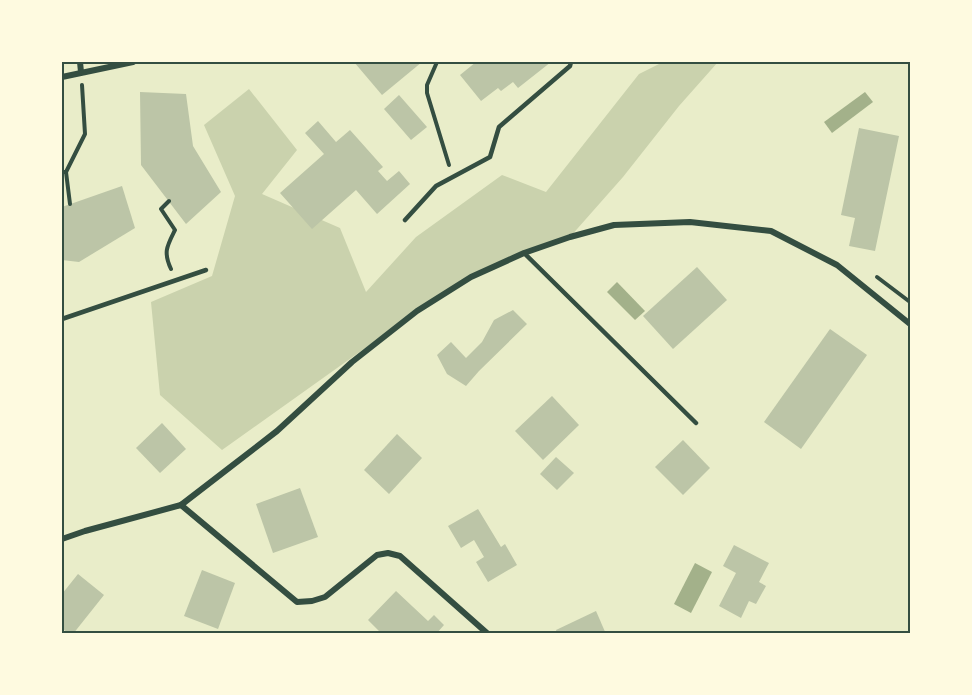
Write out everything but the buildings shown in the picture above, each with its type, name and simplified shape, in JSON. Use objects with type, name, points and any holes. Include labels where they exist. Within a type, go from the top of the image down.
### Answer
[{"type":"street","points":[[80,62],[81,72]]},
{"type":"street","points":[[62,77],[133,62]]},
{"type":"street","points":[[62,539],[181,505],[277,431],[352,362],[417,311],[471,277],[524,253],[614,225],[690,222],[771,231],[837,265],[910,324]]},
{"type":"street","points":[[181,505],[297,602],[312,602],[325,597],[377,555],[388,553],[400,556],[488,633]]},
{"type":"lane","points":[[405,220],[436,186],[490,157],[499,128],[570,66],[571,62]]},
{"type":"lane","points":[[524,253],[696,423]]},
{"type":"lane","points":[[62,319],[206,270]]},
{"type":"path","points":[[437,62],[427,85],[428,93],[449,167],[454,177]]},
{"type":"path","points":[[70,204],[64,172],[85,134],[81,72]]},
{"type":"path","points":[[169,201],[160,209],[175,230],[166,248],[167,260],[177,280]]},
{"type":"shaded area","points":[[663,62],[718,62],[570,237],[471,277],[417,311],[222,450],[160,395],[151,302],[212,276],[235,196],[204,125],[249,89],[297,150],[262,194],[340,228],[366,292],[416,237],[502,175],[546,192],[639,74]]},
{"type":"shaded area","points":[[865,92],[873,102],[832,133],[824,122]]},
{"type":"shaded area","points":[[617,282],[645,311],[635,320],[607,292]]},
{"type":"shaded area","points":[[695,563],[712,572],[691,613],[674,604]]}]
